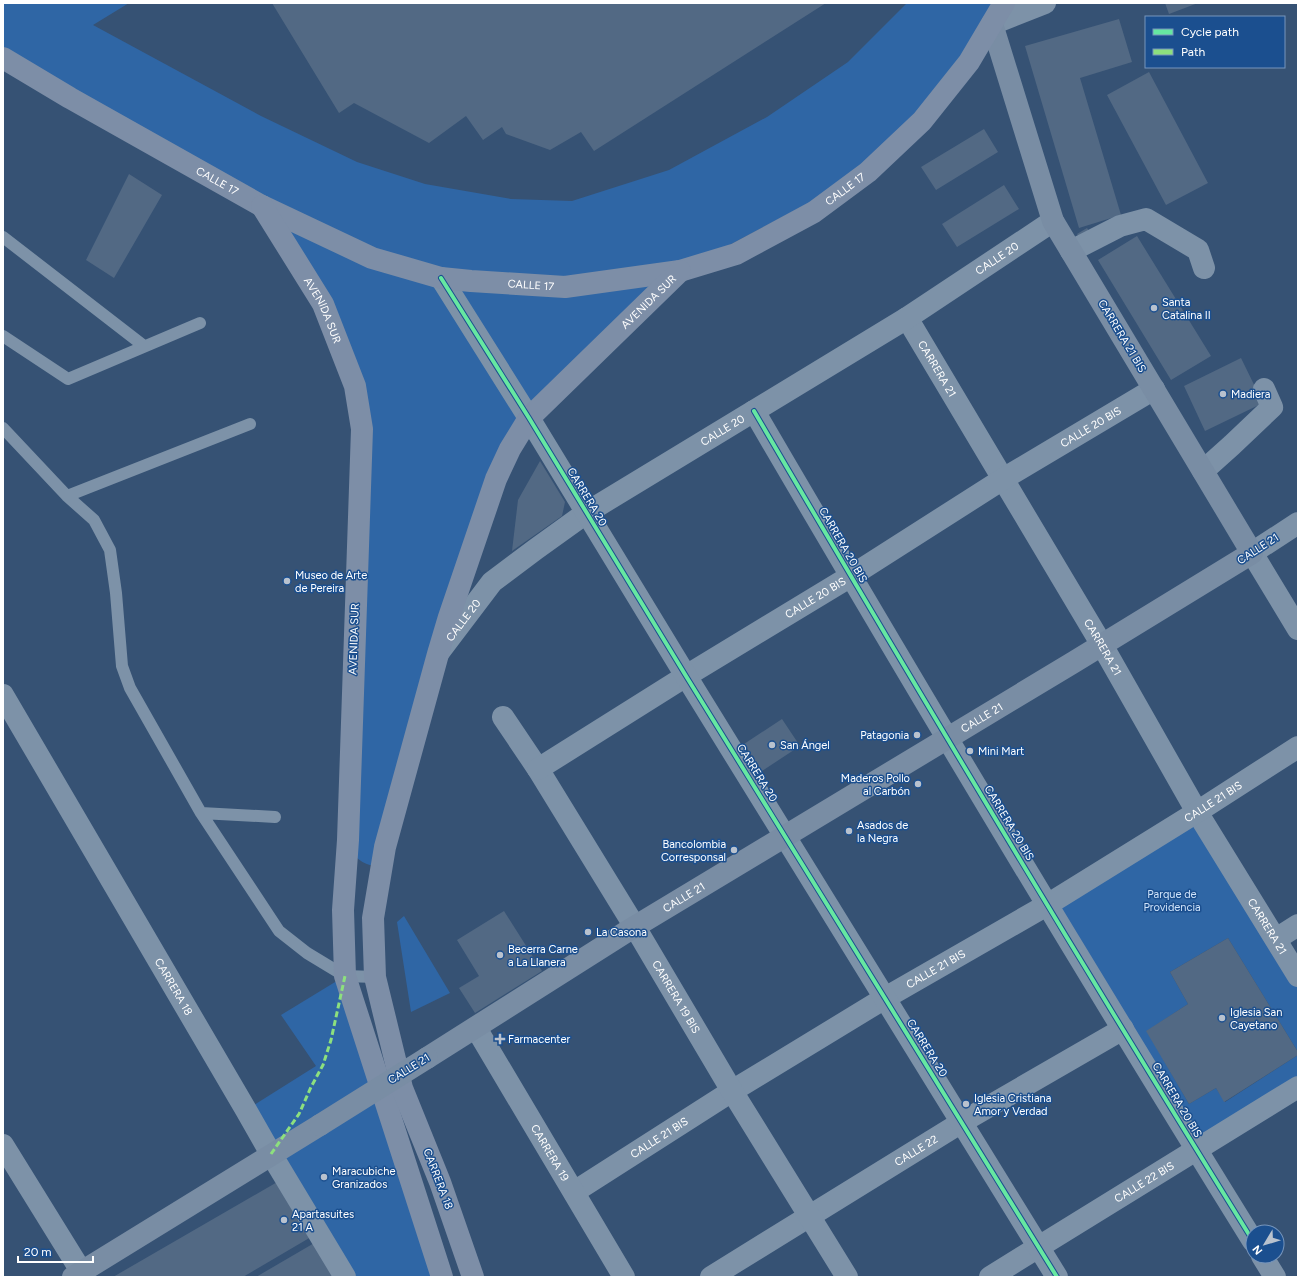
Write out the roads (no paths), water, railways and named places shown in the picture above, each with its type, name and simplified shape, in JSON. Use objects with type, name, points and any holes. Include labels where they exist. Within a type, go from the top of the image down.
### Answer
[{"type":"main road","name":"CALLE 17","points":[[3,58],[70,98],[262,206],[372,258],[441,278],[565,286],[680,271],[736,254],[814,212],[868,172],[922,121],[969,62],[1004,3]]},
{"type":"main road","name":"CARRERA 21 BIS","points":[[992,24],[1053,221],[1252,553]]},
{"type":"main road","name":"AVENIDA SUR","points":[[262,206],[323,304],[355,386],[362,429],[348,840],[343,910],[345,976]]},
{"type":"main road","name":"AVENIDA SUR","points":[[385,847],[438,654],[496,479],[510,449],[529,418],[680,271]]},
{"type":"main road","name":"CALLE 21","points":[[77,1274],[476,1028],[635,927],[1252,553]]},
{"type":"main road","name":"CARRERA 18","points":[[385,847],[373,918],[375,977],[402,1088],[440,1182],[473,1277]]},
{"type":"main road","points":[[345,976],[442,1277]]},
{"type":"street","points":[[992,24],[1045,3]]},
{"type":"street","points":[[1071,251],[1120,226],[1146,219],[1198,250],[1204,268]]},
{"type":"street","name":"CALLE 20","points":[[438,654],[492,582],[586,513],[907,318],[1053,221]]},
{"type":"street","name":"CARRERA 20","points":[[441,278],[529,418],[686,676],[1057,1277]]},
{"type":"street","name":"CARRERA 21","points":[[907,318],[1102,645],[1197,812],[1298,976]]},
{"type":"street","name":"CALLE 20 BIS","points":[[538,769],[686,676],[851,576],[1003,479],[1154,388]]},
{"type":"street","points":[[1204,471],[1272,407],[1264,389]]},
{"type":"street","name":"CARRERA 20 BIS","points":[[754,411],[1047,905],[1245,1228]]},
{"type":"street","name":"CALLE 21","points":[[1252,553],[1298,523]]},
{"type":"street","name":"CARRERA 21 BIS","points":[[1252,553],[1298,629]]},
{"type":"street","name":"CARRERA 18","points":[[3,695],[271,1154],[345,1277]]},
{"type":"street","name":"CARRERA 19 BIS","points":[[504,717],[538,769],[635,927],[732,1091],[847,1277]]},
{"type":"street","name":"CALLE 21 BIS","points":[[574,1192],[732,1091],[886,998],[1047,905],[1197,812],[1298,747]]},
{"type":"street","points":[[1276,939],[1298,925]]},
{"type":"street","name":"CARRERA 19","points":[[476,1028],[624,1277]]},
{"type":"street","name":"CALLE 22","points":[[711,1277],[962,1122],[1123,1029]]},
{"type":"street","name":"CALLE 22 BIS","points":[[990,1277],[1298,1087]]},
{"type":"street","points":[[3,1145],[77,1274]]},
{"type":"street","points":[[1267,1264],[1275,1277]]},
{"type":"lane","points":[[3,237],[144,346]]},
{"type":"lane","points":[[3,336],[68,379],[200,323]]},
{"type":"lane","points":[[67,496],[250,424]]},
{"type":"lane","points":[[3,428],[67,496],[94,520],[110,550],[116,593],[122,666],[130,688],[201,813],[280,931],[307,953],[345,976],[375,977]]},
{"type":"lane","points":[[201,813],[275,817]]},
{"type":"place","name":"Santa Catalina II","points":[[1154,308]]},
{"type":"place","name":"Madiera","points":[[1223,394]]},
{"type":"place","name":"Museo de Arte de Pereira","points":[[287,581]]},
{"type":"place","name":"Patagonia","points":[[917,735]]},
{"type":"place","name":"San Ángel","points":[[772,745]]},
{"type":"place","name":"Mini Mart","points":[[970,751]]},
{"type":"place","name":"Maderos Pollo al Carbón","points":[[918,784]]},
{"type":"place","name":"Asados de la Negra","points":[[849,831]]},
{"type":"place","name":"Bancolombia Corresponsal","points":[[734,850]]},
{"type":"place","name":"La Casona","points":[[588,932]]},
{"type":"place","name":"Becerra Carne a La Llanera","points":[[500,955]]},
{"type":"place","name":"Iglesia San Cayetano","points":[[1222,1018]]},
{"type":"place","name":"Farmacenter","points":[[500,1039]]},
{"type":"place","name":"Iglesia Cristiana Amor y Verdad","points":[[966,1104]]},
{"type":"place","name":"Maracubiche Granizados","points":[[324,1177]]},
{"type":"place","name":"Apartasuites 21 A","points":[[284,1220]]},
{"type":"park label","name":"Parque de Providencia","points":[[1172,900]]}]
